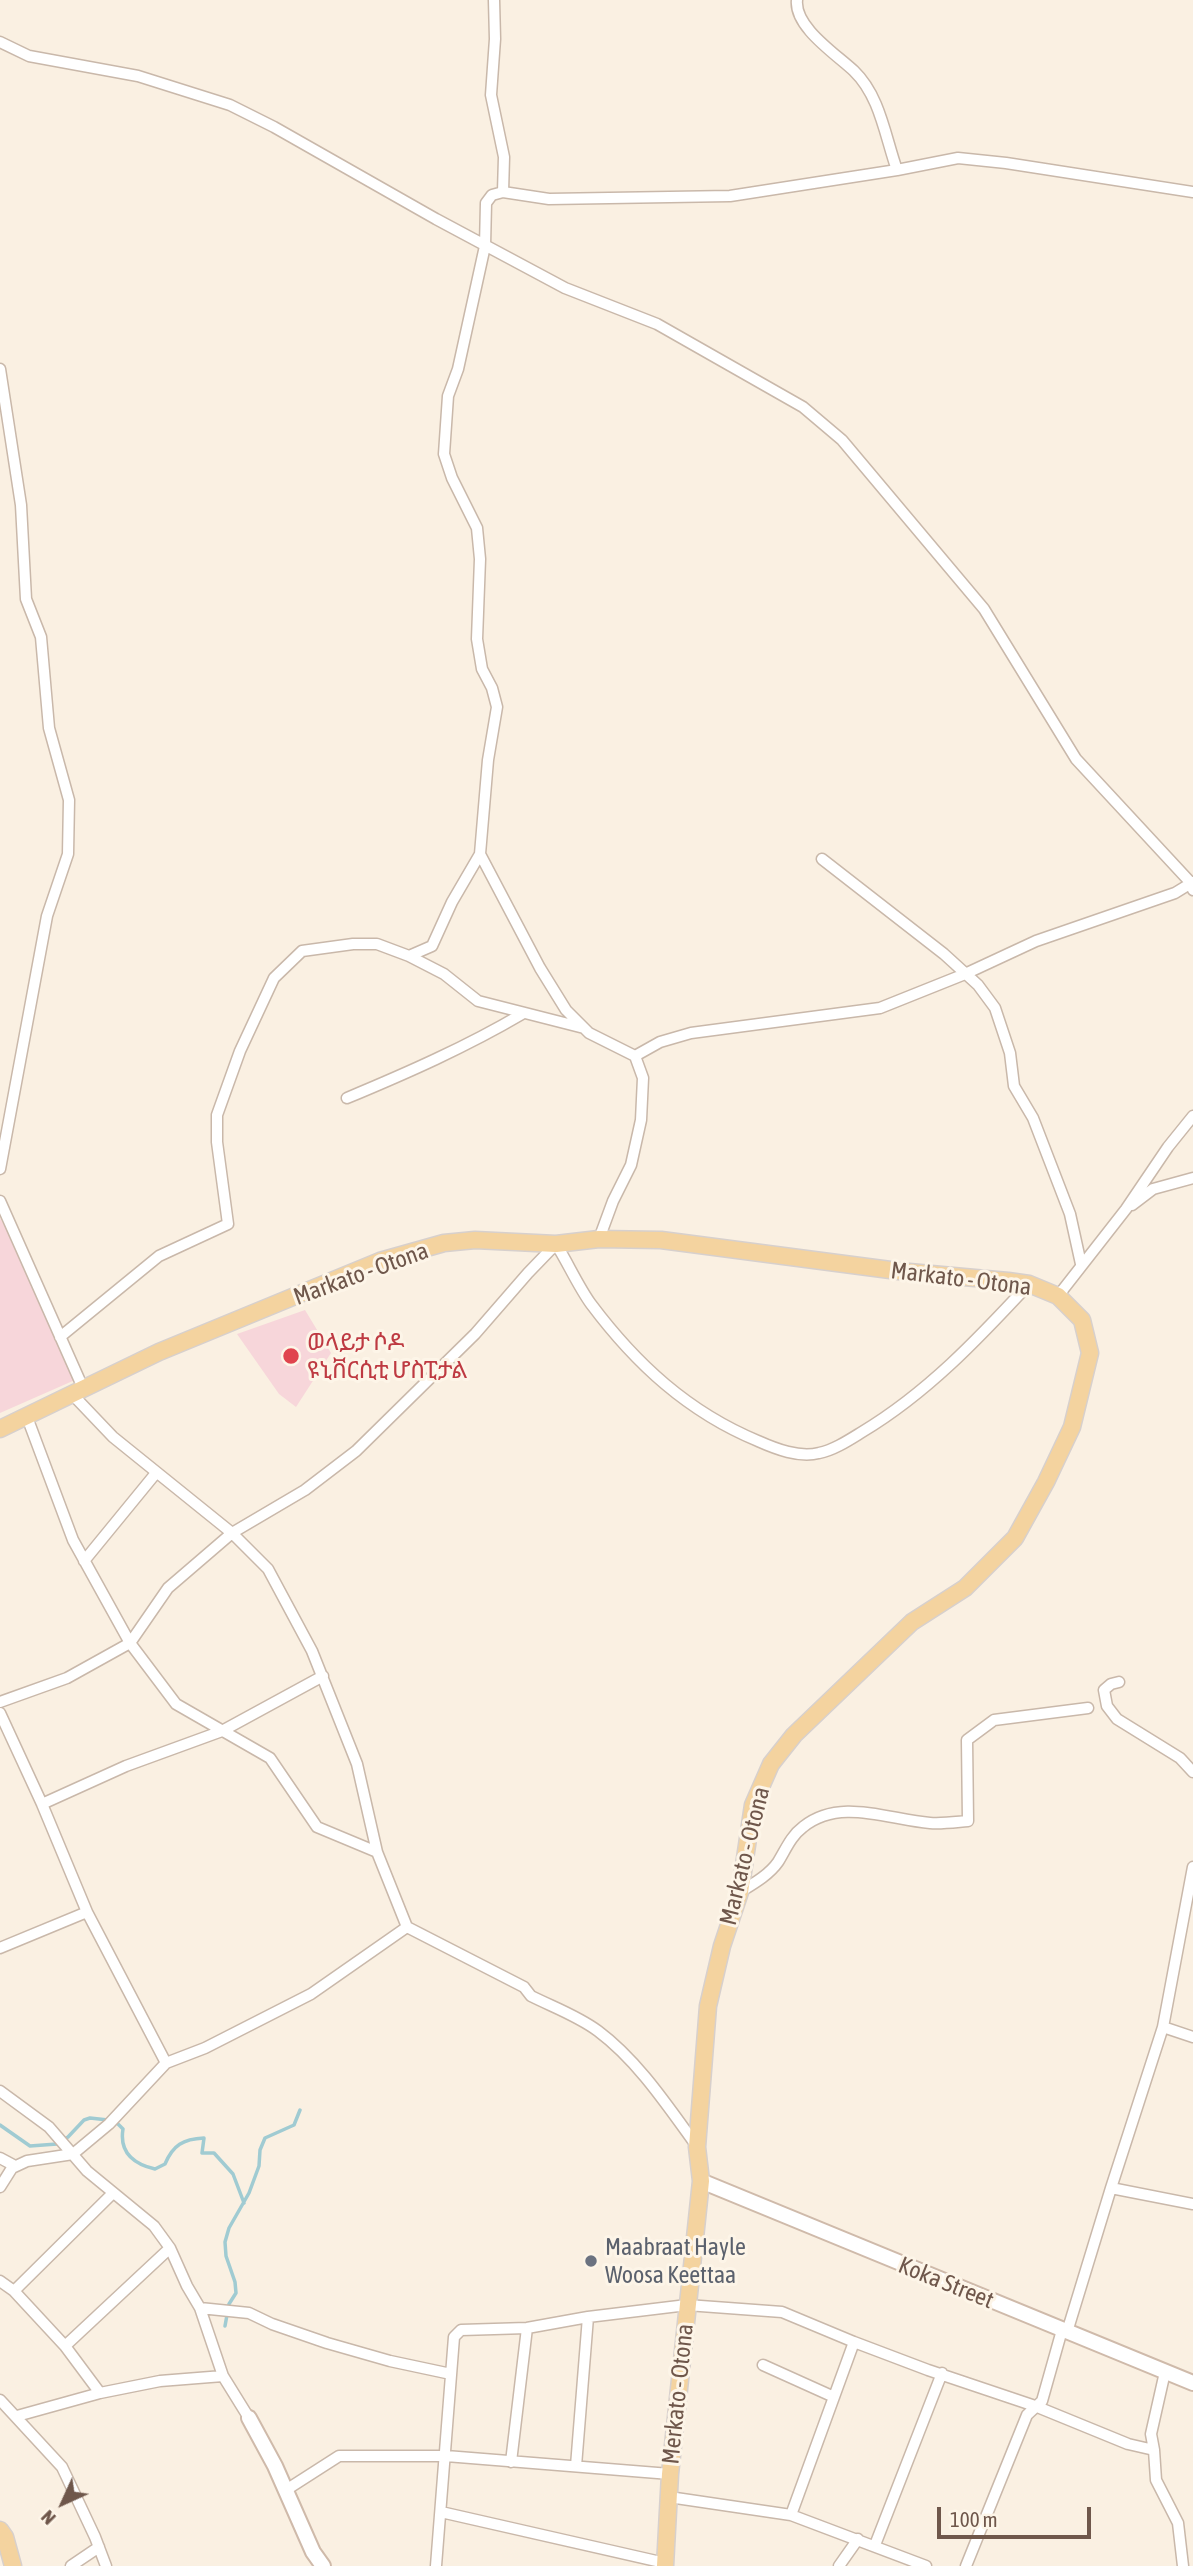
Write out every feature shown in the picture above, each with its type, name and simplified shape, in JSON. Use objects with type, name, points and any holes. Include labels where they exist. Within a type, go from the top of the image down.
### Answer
[{"type":"main road","name":"Markato - Otona","points":[[0,1429],[159,1352],[380,1261],[444,1243],[465,1241],[556,1244],[598,1239],[661,1240],[898,1271],[1029,1284],[1058,1296],[1082,1320],[1090,1353],[1072,1427],[1015,1538],[965,1588],[912,1622],[794,1735],[771,1764],[753,1805],[740,1892],[722,1945],[708,2006],[697,2147],[701,2181]]},
{"type":"main road","name":"Merkato - Otona","points":[[665,2565],[670,2474],[701,2181]]},
{"type":"main road","name":"Koka Street","points":[[701,2181],[1193,2383]]},
{"type":"main road","points":[[249,2418],[286,2490],[313,2552],[323,2566]]},
{"type":"main road","points":[[0,2530],[5,2537],[13,2566]]},
{"type":"street","points":[[494,0],[495,39],[491,95],[504,156],[503,192]]},
{"type":"street","points":[[797,0],[796,6],[808,28],[869,87],[897,170]]},
{"type":"street","points":[[0,42],[29,56],[138,76],[230,105],[485,246],[565,288],[657,324],[803,407],[842,440],[984,609],[1076,759],[1192,885],[1037,941],[965,974],[880,1007],[691,1033],[660,1042],[635,1056]]},
{"type":"street","points":[[409,956],[432,946],[452,902],[480,854],[488,760],[497,707],[492,688],[482,669],[477,639],[480,559],[477,528],[452,478],[444,454],[448,396],[458,369],[485,246],[485,203],[492,195],[503,192],[549,199],[730,196],[958,158],[1193,192]]},
{"type":"street","points":[[0,369],[21,505],[26,599],[41,637],[49,728],[69,800],[68,855],[47,916],[0,1169]]},
{"type":"street","points":[[480,854],[540,968],[566,1010],[589,1033],[635,1056],[643,1078],[641,1120],[631,1165],[598,1239]]},
{"type":"street","points":[[821,859],[944,954],[978,985],[995,1008],[1010,1053],[1014,1086],[1032,1118],[1070,1214],[1081,1264]]},
{"type":"street","points":[[60,1337],[159,1256],[228,1224],[217,1142],[217,1115],[240,1051],[274,978],[302,951],[353,944],[377,944],[409,956],[444,974],[478,1001],[584,1028]]},
{"type":"street","points":[[347,1098],[424,1066],[487,1035],[522,1014]]},
{"type":"street","points":[[1058,1296],[1126,1209],[1168,1147],[1193,1116]]},
{"type":"street","points":[[1126,1209],[1153,1189],[1193,1178]]},
{"type":"street","points":[[0,1201],[60,1337],[77,1391],[113,1437],[232,1533],[268,1569],[323,1676],[357,1764],[377,1852],[407,1927],[596,2030],[621,2051],[668,2106],[697,2147]]},
{"type":"street","points":[[0,1702],[67,1678],[130,1643],[168,1588],[232,1533],[305,1490],[356,1451],[475,1334],[556,1244],[590,1303],[652,1374],[701,1413],[733,1431],[782,1451],[817,1454],[833,1448],[891,1415],[968,1350],[1029,1284]]},
{"type":"street","points":[[27,1417],[73,1540],[130,1643],[176,1704],[270,1758],[317,1827],[377,1852]]},
{"type":"street","points":[[84,1561],[156,1473]]},
{"type":"street","points":[[42,1804],[126,1766],[222,1731],[323,1676]]},
{"type":"street","points":[[1119,1682],[1104,1690],[1107,1706],[1117,1719],[1180,1758],[1193,1772]]},
{"type":"street","points":[[740,1892],[760,1880],[776,1864],[788,1843],[804,1826],[825,1816],[847,1811],[932,1824],[968,1821],[967,1740],[994,1720],[1088,1708]]},
{"type":"street","points":[[0,1713],[87,1912],[166,2063]]},
{"type":"street","points":[[966,2566],[1027,2415],[1041,2401],[1065,2331],[1163,2027],[1193,1867]]},
{"type":"street","points":[[0,1948],[87,1912]]},
{"type":"street","points":[[0,2187],[15,2166],[27,2161],[73,2154],[109,2124],[166,2063],[205,2049],[311,1994],[407,1927]]},
{"type":"street","points":[[1163,2027],[1193,2038]]},
{"type":"street","points":[[0,2091],[49,2127],[87,2171],[154,2225],[170,2248],[200,2308],[223,2376],[249,2418]]},
{"type":"street","points":[[0,2158],[15,2166]]},
{"type":"street","points":[[1111,2188],[1193,2204]]},
{"type":"street","points":[[13,2291],[113,2193]]},
{"type":"street","points":[[65,2346],[170,2248]]},
{"type":"street","points":[[0,2281],[13,2291],[65,2346],[100,2393]]},
{"type":"street","points":[[436,2566],[454,2337],[461,2330],[527,2328],[588,2317],[687,2305],[782,2312],[853,2342],[1035,2406],[1128,2444],[1154,2450]]},
{"type":"street","points":[[200,2308],[249,2313],[272,2324],[390,2361],[452,2374]]},
{"type":"street","points":[[576,2466],[588,2317]]},
{"type":"street","points":[[511,2462],[527,2328]]},
{"type":"street","points":[[791,2515],[853,2342]]},
{"type":"street","points":[[763,2365],[834,2397]]},
{"type":"street","points":[[1165,2371],[1151,2434],[1156,2480],[1178,2523],[1183,2566]]},
{"type":"street","points":[[875,2545],[942,2373]]},
{"type":"street","points":[[16,2416],[100,2393],[160,2381],[223,2376]]},
{"type":"street","points":[[0,2400],[62,2467],[106,2566]]},
{"type":"street","points":[[286,2490],[339,2456],[446,2456],[670,2474]]},
{"type":"street","points":[[669,2497],[791,2515],[875,2545],[895,2561],[926,2566]]},
{"type":"street","points":[[441,2512],[665,2565]]},
{"type":"street","points":[[839,2566],[858,2539]]},
{"type":"street","points":[[71,2566],[99,2547]]},
{"type":"shaded area","points":[[0,1218],[17,1248],[75,1380],[0,1413]]},
{"type":"shaded area","name":"ወላይታ ሶዶ ዩኒቨርሲቲ ሆስፒታል","points":[[305,1310],[331,1353],[296,1407],[279,1394],[237,1334]]},
{"type":"waterway","points":[[225,2326],[229,2304],[236,2293],[226,2256],[225,2242],[229,2228],[249,2193],[265,2138],[294,2125],[300,2110]]},
{"type":"waterway","points":[[0,2125],[30,2146],[57,2144],[84,2120],[108,2120]]},
{"type":"waterway","points":[[116,2122],[123,2129],[123,2145],[130,2156],[155,2169],[165,2164],[180,2144],[204,2138],[202,2153],[214,2153],[233,2174],[244,2203]]},
{"type":"place","name":"ወላይታ ሶዶ ዩኒቨርሲቲ ሆስፒታል","points":[[291,1356]]},
{"type":"place","name":"Maabraat Hayle Woosa Keettaa","points":[[591,2261]]}]
